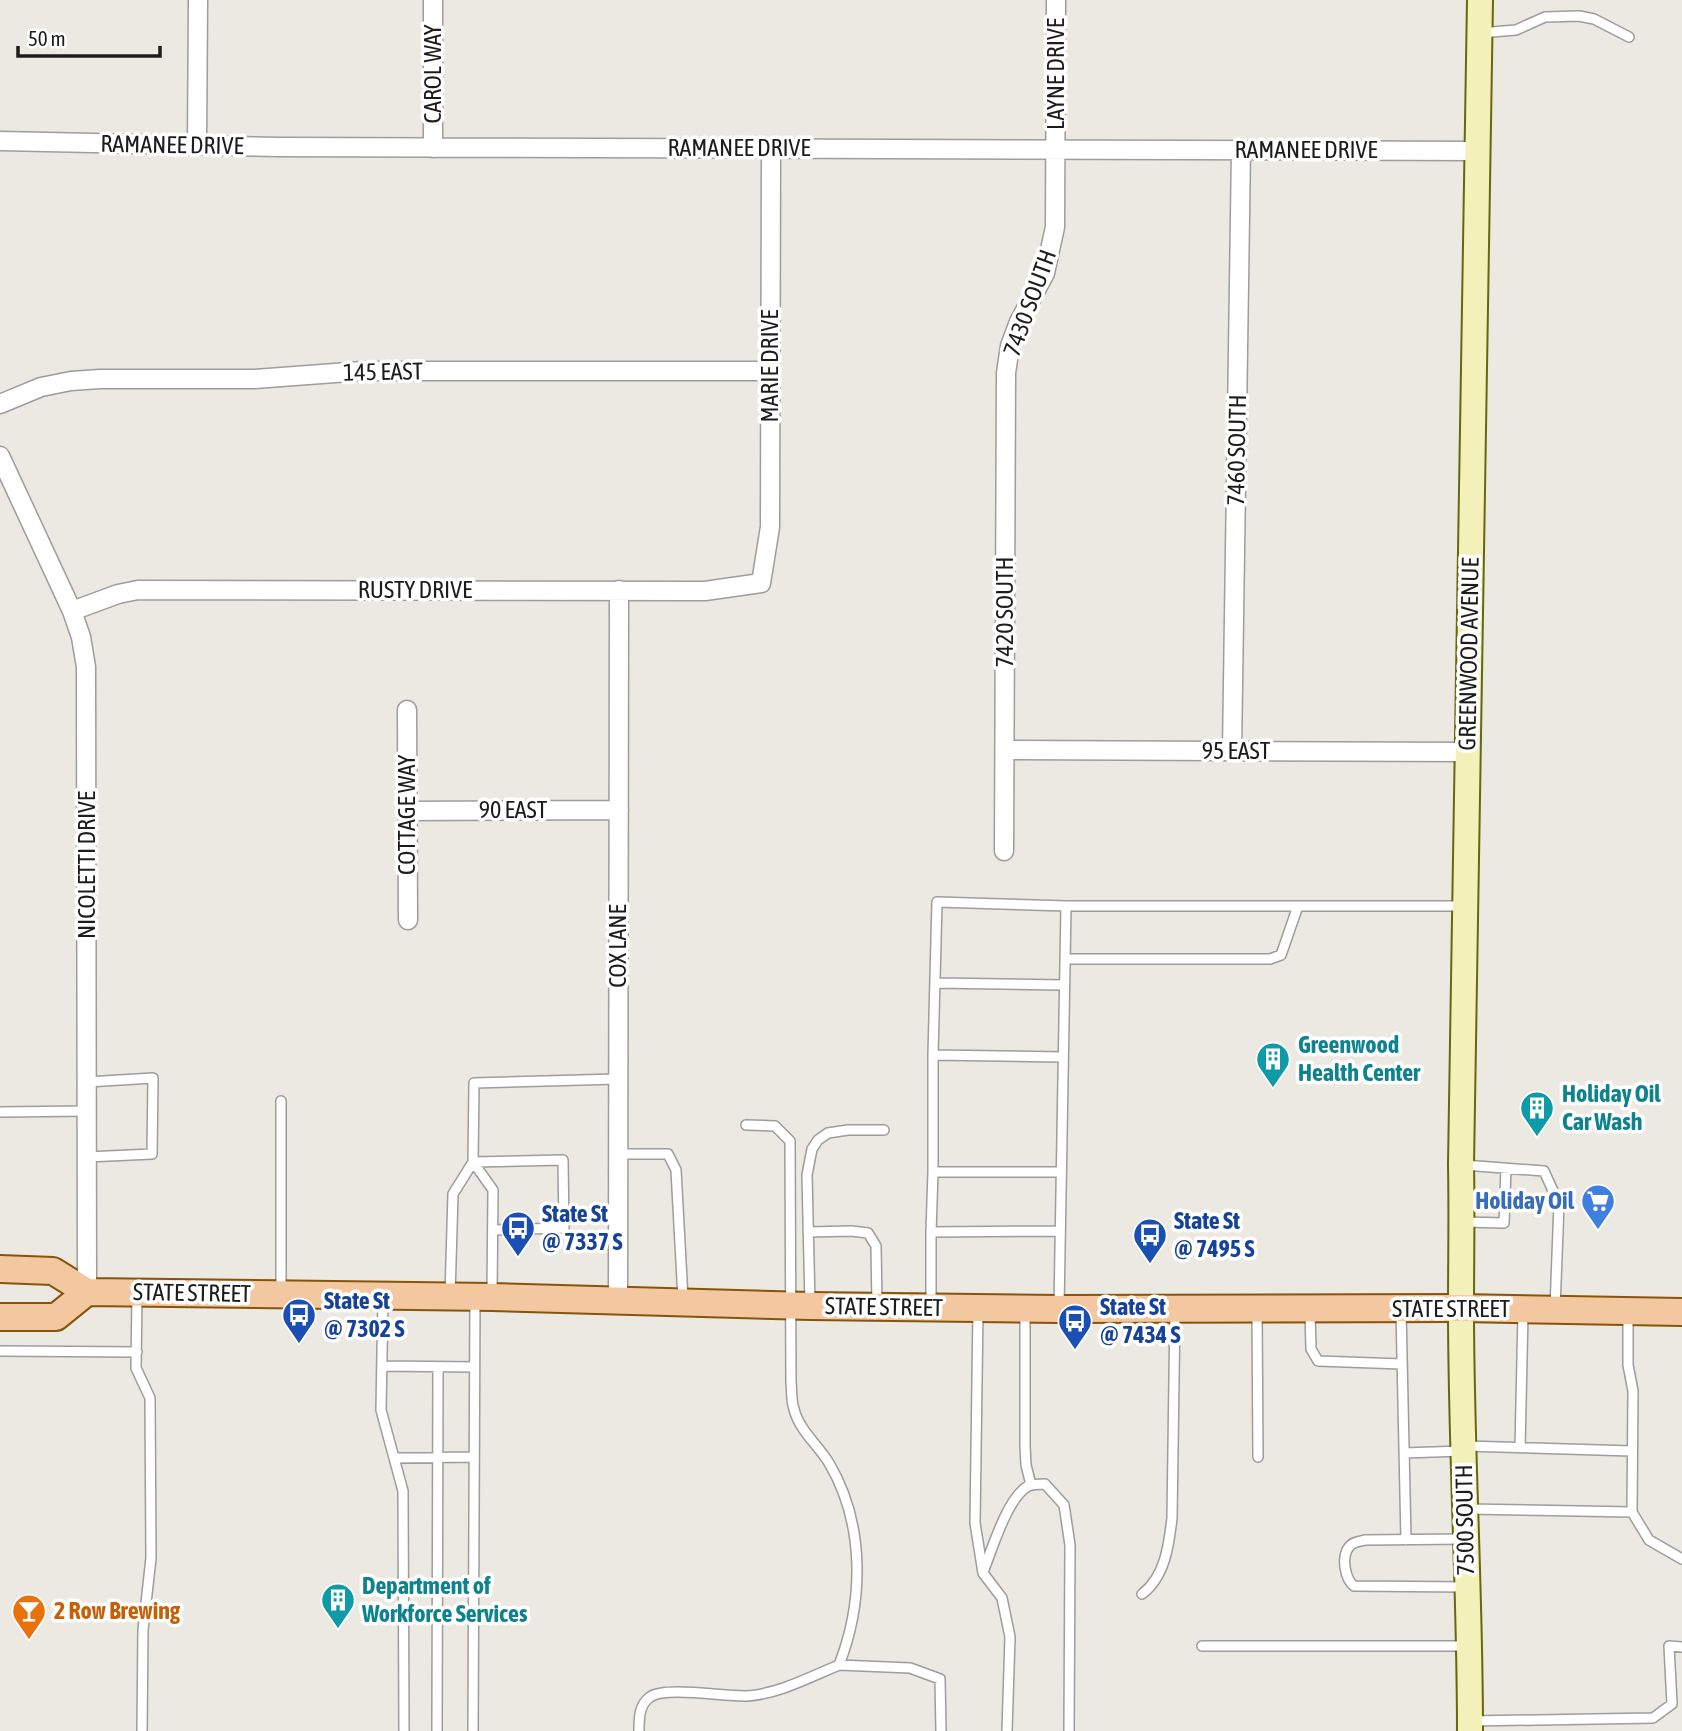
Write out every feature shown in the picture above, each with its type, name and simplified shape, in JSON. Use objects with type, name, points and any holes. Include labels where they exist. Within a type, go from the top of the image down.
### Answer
[{"type":"main road","points":[[0,1269],[53,1271],[87,1292],[55,1317],[0,1317]]},
{"type":"main road","name":"STATE STREET","points":[[87,1292],[683,1301],[877,1307],[1461,1308],[1682,1312]]},
{"type":"street","points":[[197,146],[198,0]]},
{"type":"street","name":"CAROL WAY","points":[[433,0],[433,148]]},
{"type":"street","name":"LAYNE DRIVE","points":[[1056,0],[1056,148]]},
{"type":"street","name":"GREENWOOD AVENUE","points":[[1461,1308],[1480,0]]},
{"type":"street","name":"RAMANEE DRIVE","points":[[0,141],[433,148],[1477,151]]},
{"type":"street","name":"MARIE DRIVE","points":[[761,583],[770,527],[771,148]]},
{"type":"street","name":"7430 SOUTH","points":[[1006,373],[1010,346],[1019,322],[1045,273],[1052,250],[1056,148]]},
{"type":"street","name":"7460 SOUTH","points":[[1232,751],[1241,149]]},
{"type":"street","name":"145 EAST","points":[[0,404],[41,387],[100,379],[254,379],[362,370],[770,371]]},
{"type":"street","name":"7420 SOUTH","points":[[1004,851],[1006,373]]},
{"type":"street","name":"NICOLETTI DRIVE","points":[[0,456],[72,611],[81,637],[86,667],[87,1292]]},
{"type":"street","name":"RUSTY DRIVE","points":[[72,611],[117,594],[138,590],[705,591],[761,583]]},
{"type":"street","name":"COX LANE","points":[[618,1301],[619,590]]},
{"type":"street","name":"COTTAGE WAY","points":[[407,710],[408,920]]},
{"type":"street","name":"95 EAST","points":[[1004,750],[1467,752]]},
{"type":"street","name":"90 EAST","points":[[406,811],[619,810]]},
{"type":"street","name":"7500 SOUTH","points":[[1461,1308],[1466,1587],[1470,1646],[1469,1726]]},
{"type":"lane","points":[[1480,33],[1522,28],[1545,17],[1579,16],[1594,19],[1629,37]]},
{"type":"lane","points":[[931,1307],[937,902],[1066,906],[1465,906]]},
{"type":"lane","points":[[1059,1309],[1066,906]]},
{"type":"lane","points":[[1065,960],[1270,960],[1280,955],[1298,906]]},
{"type":"lane","points":[[935,983],[1064,985]]},
{"type":"lane","points":[[933,1055],[1063,1057]]},
{"type":"lane","points":[[87,1082],[153,1079],[152,1154],[87,1157]]},
{"type":"lane","points":[[474,1731],[472,1297],[453,1194],[473,1162],[474,1083],[617,1079]]},
{"type":"lane","points":[[281,1101],[281,1294]]},
{"type":"lane","points":[[0,1112],[87,1111]]},
{"type":"lane","points":[[746,1125],[775,1126],[790,1141],[801,1305]]},
{"type":"lane","points":[[839,1665],[849,1638],[857,1595],[857,1561],[848,1500],[828,1462],[806,1433],[794,1411],[791,1382],[808,1232],[808,1159],[818,1140],[828,1133],[884,1130]]},
{"type":"lane","points":[[618,1154],[668,1154],[676,1170],[683,1301]]},
{"type":"lane","points":[[473,1162],[563,1160],[564,1228],[494,1230]]},
{"type":"lane","points":[[472,1297],[494,1230],[493,1190],[473,1162]]},
{"type":"lane","points":[[1461,1165],[1544,1171],[1559,1204],[1555,1310]]},
{"type":"lane","points":[[1462,1222],[1504,1223],[1506,1168]]},
{"type":"lane","points":[[933,1172],[1061,1172]]},
{"type":"lane","points":[[931,1231],[1060,1231]]},
{"type":"lane","points":[[808,1232],[868,1233],[876,1246],[877,1307]]},
{"type":"lane","points":[[137,1293],[136,1368],[150,1398],[151,1558],[143,1630],[142,1731]]},
{"type":"lane","points":[[383,1296],[381,1410],[402,1491],[404,1731]]},
{"type":"lane","points":[[978,1308],[975,1523],[983,1573],[1002,1598],[1010,1637],[1007,1731]]},
{"type":"lane","points":[[1025,1308],[1025,1446],[1031,1485]]},
{"type":"lane","points":[[1142,1594],[1155,1580],[1167,1552],[1170,1537],[1174,1489],[1175,1309]]},
{"type":"lane","points":[[1257,1309],[1258,1457]]},
{"type":"lane","points":[[1310,1309],[1311,1349],[1318,1361],[1402,1364]]},
{"type":"lane","points":[[1401,1309],[1406,1540]]},
{"type":"lane","points":[[1520,1448],[1523,1309]]},
{"type":"lane","points":[[1628,1311],[1628,1365],[1633,1391],[1632,1512],[1650,1540],[1682,1559]]},
{"type":"lane","points":[[0,1351],[137,1352]]},
{"type":"lane","points":[[382,1366],[474,1367]]},
{"type":"lane","points":[[437,1731],[438,1367]]},
{"type":"lane","points":[[1404,1453],[1520,1448],[1632,1451]]},
{"type":"lane","points":[[394,1458],[474,1457]]},
{"type":"lane","points":[[983,1573],[1009,1511],[1021,1491],[1031,1485],[1045,1484],[1064,1505],[1068,1524],[1069,1731]]},
{"type":"lane","points":[[1465,1509],[1632,1512]]},
{"type":"lane","points":[[1465,1539],[1355,1542],[1348,1547],[1346,1574],[1348,1582],[1363,1587],[1466,1587]]},
{"type":"lane","points":[[1202,1646],[1470,1646]]},
{"type":"lane","points":[[1469,1726],[1653,1718],[1672,1704],[1670,1646],[1682,1647]]},
{"type":"lane","points":[[639,1731],[642,1705],[652,1695],[668,1692],[748,1696],[781,1688],[839,1665],[910,1668],[940,1679],[941,1731]]},
{"type":"place","name":"Greenwood Health Center","points":[[1273,1089]]},
{"type":"place","name":"Holiday Oil Car Wash","points":[[1537,1138]]},
{"type":"place","name":"Holiday Oil","points":[[1598,1231]]},
{"type":"place","name":"State St @ 7337 S","points":[[518,1258]]},
{"type":"place","name":"State St @ 7495 S","points":[[1150,1265]]},
{"type":"place","name":"State St @ 7302 S","points":[[299,1345]]},
{"type":"place","name":"State St @ 7434 S","points":[[1075,1351]]},
{"type":"place","name":"Department of Workforce Services","points":[[338,1630]]},
{"type":"place","name":"2 Row Brewing","points":[[29,1641]]}]
